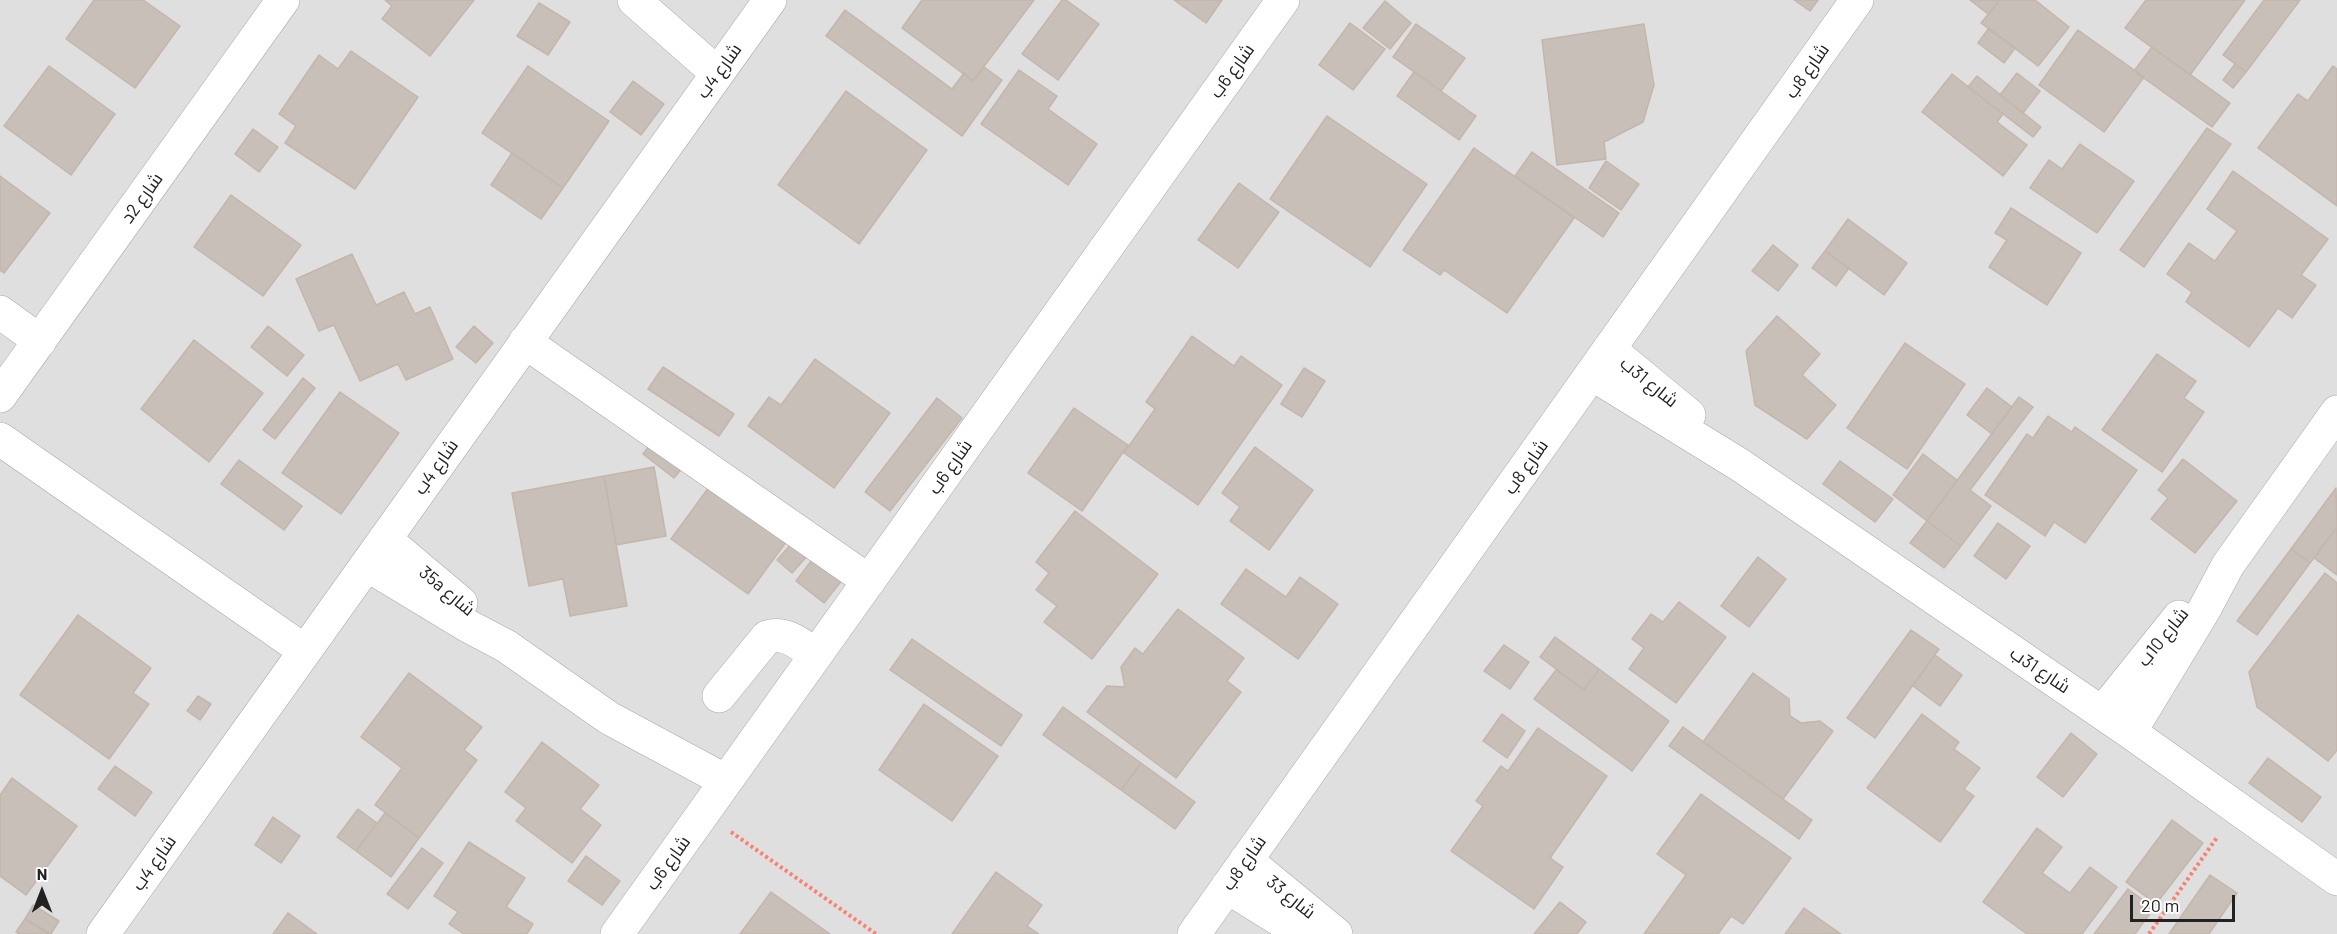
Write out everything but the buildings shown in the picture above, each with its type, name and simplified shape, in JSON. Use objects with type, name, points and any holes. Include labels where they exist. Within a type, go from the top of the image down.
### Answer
[{"type":"street","name":"شارع 2د","points":[[0,396],[283,0]]},
{"type":"street","points":[[634,0],[725,62]]},
{"type":"street","points":[[652,0],[725,62]]},
{"type":"street","name":"شارع 4ب","points":[[103,934],[770,0]]},
{"type":"street","name":"شارع 6ب","points":[[617,934],[1283,0]]},
{"type":"street","name":"شارع 8ب","points":[[1194,934],[1857,0]]},
{"type":"street","points":[[0,312],[40,341]]},
{"type":"street","points":[[525,342],[868,581]]},
{"type":"street","name":"شارع 31ب","points":[[1600,362],[1705,429],[1740,465],[2130,732],[2337,879]]},
{"type":"street","name":"شارع 10ب","points":[[2130,732],[2204,610],[2228,565],[2337,412]]},
{"type":"street","points":[[0,439],[305,651]]},
{"type":"street","name":"35a شارع","points":[[376,552],[609,718],[645,754],[713,799]]},
{"type":"street","name":"شارع 10ب","points":[[2102,713],[2192,601],[2228,565]]},
{"type":"street","points":[[719,696],[767,637],[788,637],[816,655]]},
{"type":"street","name":"شارع 33","points":[[1246,860],[1336,934]]},
{"type":"street","name":"شارع 33","points":[[1227,887],[1303,934]]},
{"type":"path","points":[[713,799],[876,934]]},
{"type":"path","points":[[2148,934],[2237,809]]},
{"type":"shaded area","points":[[0,0],[2337,0],[2337,934],[0,934]]}]
